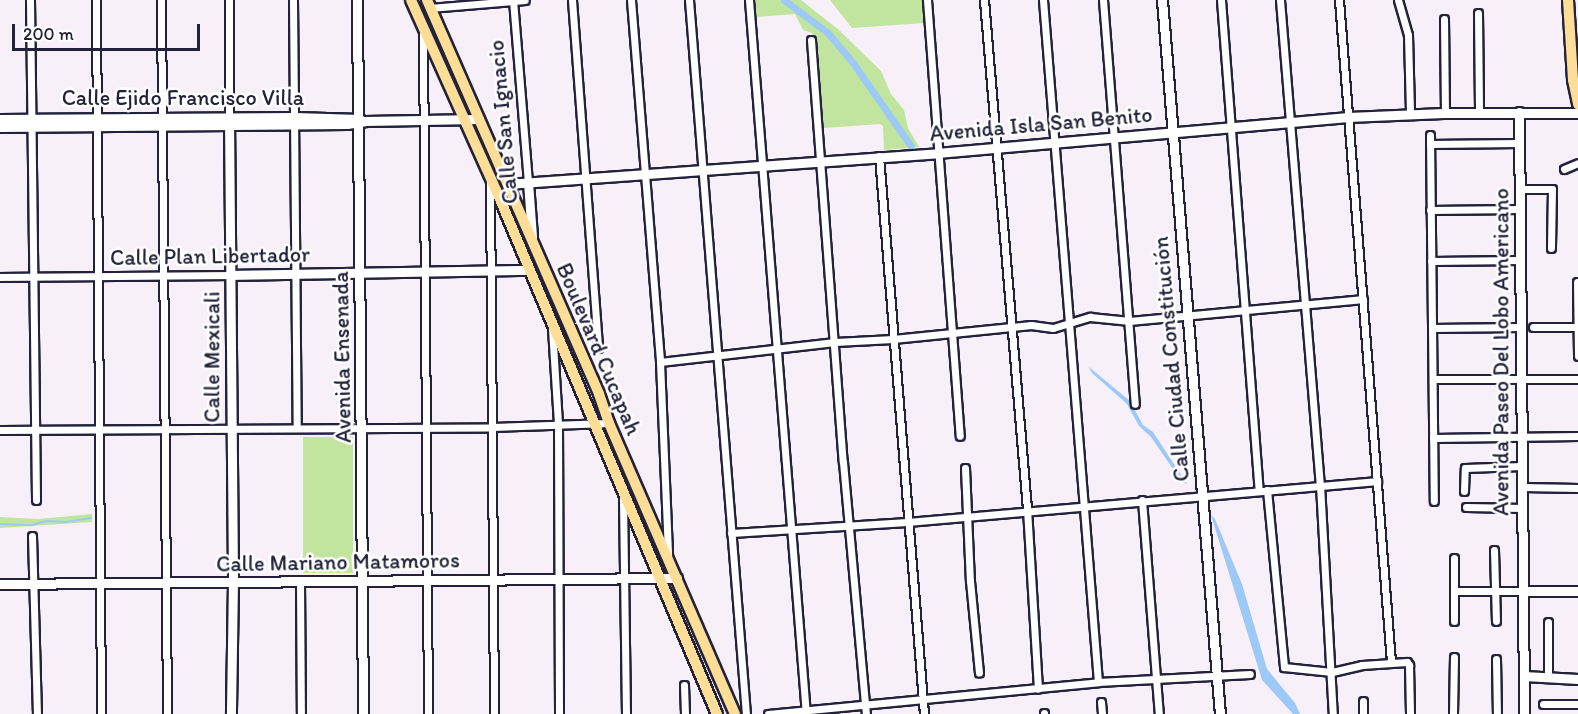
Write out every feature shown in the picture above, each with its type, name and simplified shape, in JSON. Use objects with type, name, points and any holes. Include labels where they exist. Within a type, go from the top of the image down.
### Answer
[{"type":"main road","name":"Boulevard Cucapah","points":[[411,0],[490,177],[592,423],[717,714]]},
{"type":"main road","points":[[1568,0],[1573,80],[1578,104]]},
{"type":"main road","name":"Boulevard Cucapah","points":[[428,4],[599,394],[609,423],[735,714]]},
{"type":"main road","points":[[583,398],[595,398],[599,394]]},
{"type":"street","points":[[30,0],[36,500]]},
{"type":"street","points":[[96,0],[101,714]]},
{"type":"street","points":[[161,0],[168,714]]},
{"type":"street","name":"Calle Mexicali","points":[[229,0],[233,582],[231,714]]},
{"type":"street","points":[[293,0],[297,427]]},
{"type":"street","name":"Avenida Ensenada","points":[[357,0],[363,714]]},
{"type":"street","points":[[428,4],[525,0]]},
{"type":"street","points":[[572,0],[598,348]]},
{"type":"street","points":[[631,0],[660,362],[668,557]]},
{"type":"street","points":[[689,0],[746,714]]},
{"type":"street","points":[[748,0],[806,712]]},
{"type":"street","points":[[927,0],[960,436]]},
{"type":"street","points":[[984,0],[1027,509],[1038,689]]},
{"type":"street","points":[[1043,0],[1098,682]]},
{"type":"street","points":[[1103,0],[1135,404]]},
{"type":"street","name":"Calle Ciudad Constitución","points":[[1162,0],[1220,714]]},
{"type":"street","points":[[1221,0],[1258,490]]},
{"type":"street","points":[[1280,0],[1320,485],[1333,714]]},
{"type":"street","points":[[1339,0],[1391,662]]},
{"type":"street","points":[[1398,0],[1408,35],[1410,114]]},
{"type":"street","name":"Calle San Ignacio","points":[[513,1],[532,240]]},
{"type":"street","points":[[1478,14],[1479,113]]},
{"type":"street","points":[[1444,19],[1445,113]]},
{"type":"street","points":[[423,28],[427,273],[428,714]]},
{"type":"street","points":[[811,40],[866,714]]},
{"type":"street","name":"Avenida Paseo Del Lobo Americano","points":[[1519,112],[1524,714]]},
{"type":"street","name":"Avenida Isla San Benito","points":[[508,184],[937,153],[996,146],[1348,117],[1445,113],[1578,112]]},
{"type":"street","name":"Calle Ejido Francisco Villa","points":[[0,119],[33,123]]},
{"type":"street","name":"Calle Ejido Francisco Villa","points":[[0,127],[33,123],[479,119]]},
{"type":"street","points":[[1430,135],[1434,501]]},
{"type":"street","points":[[1430,144],[1520,143]]},
{"type":"street","points":[[879,156],[924,714]]},
{"type":"street","points":[[1564,170],[1578,163]]},
{"type":"street","points":[[490,177],[494,714]]},
{"type":"street","points":[[1520,189],[1552,189],[1551,248]]},
{"type":"street","points":[[1431,210],[1520,209]]},
{"type":"street","points":[[1431,261],[1520,260]]},
{"type":"street","name":"Calle Plan Libertador","points":[[0,277],[297,275],[529,270]]},
{"type":"street","points":[[1568,282],[1578,282],[1578,356]]},
{"type":"street","points":[[660,362],[835,342],[1031,326],[1053,328],[1090,317],[1130,321],[1363,298]]},
{"type":"street","points":[[551,323],[558,424],[559,714]]},
{"type":"street","points":[[1432,328],[1521,327]]},
{"type":"street","points":[[1533,327],[1578,327]]},
{"type":"street","points":[[1433,379],[1578,379]]},
{"type":"street","points":[[0,430],[492,427],[609,423]]},
{"type":"street","points":[[1433,438],[1578,436]]},
{"type":"street","points":[[1464,491],[1465,468],[1522,466]]},
{"type":"street","points":[[965,468],[966,515],[979,673]]},
{"type":"street","points":[[731,533],[908,522],[1027,509],[1377,481]]},
{"type":"street","points":[[1522,488],[1578,488]]},
{"type":"street","points":[[1267,490],[1273,569],[1286,668],[1332,672],[1391,662],[1409,662],[1410,714]]},
{"type":"street","points":[[623,496],[626,714]]},
{"type":"street","points":[[1142,500],[1159,714]]},
{"type":"street","points":[[1467,507],[1522,508]]},
{"type":"street","points":[[32,536],[37,714]]},
{"type":"street","points":[[1494,550],[1496,621]]},
{"type":"street","points":[[1454,558],[1454,621]]},
{"type":"street","name":"Calle Mariano Matamoros","points":[[0,584],[677,578]]},
{"type":"street","points":[[300,582],[301,714]]},
{"type":"street","points":[[1454,591],[1578,591]]},
{"type":"street","points":[[1548,622],[1548,676]]},
{"type":"street","points":[[1453,714],[1454,657]]},
{"type":"street","points":[[1496,659],[1497,714]]},
{"type":"street","points":[[768,714],[1098,682],[1250,674]]},
{"type":"street","points":[[1524,676],[1578,679]]},
{"type":"street","points":[[684,685],[685,714]]},
{"type":"street","points":[[1363,701],[1364,714]]},
{"type":"street","points":[[1101,702],[1102,714]]},
{"type":"street","points":[[1543,704],[1578,704]]},
{"type":"green space","points":[[754,0],[801,0],[839,30],[881,71],[891,94],[904,110],[908,128],[919,147],[884,150],[883,126],[880,124],[824,128],[817,43],[812,33],[803,30],[795,14],[756,17]]},
{"type":"green space","points":[[830,0],[923,0],[925,23],[852,28]]},
{"type":"green space","points":[[303,437],[353,437],[353,573],[303,573]]},
{"type":"green space","points":[[92,514],[92,522],[0,528],[0,517],[38,519]]},
{"type":"water","points":[[1089,367],[1130,401],[1143,425],[1153,432],[1187,484],[1182,482],[1151,437],[1139,426],[1127,404],[1092,373]]},
{"type":"water","points":[[1211,515],[1215,519],[1242,584],[1267,669],[1295,703],[1300,714],[1293,714],[1262,680]]},
{"type":"waterway","points":[[784,0],[828,33],[853,63],[911,146]]},
{"type":"waterway","points":[[0,524],[32,525],[47,521],[66,522],[91,518]]}]
